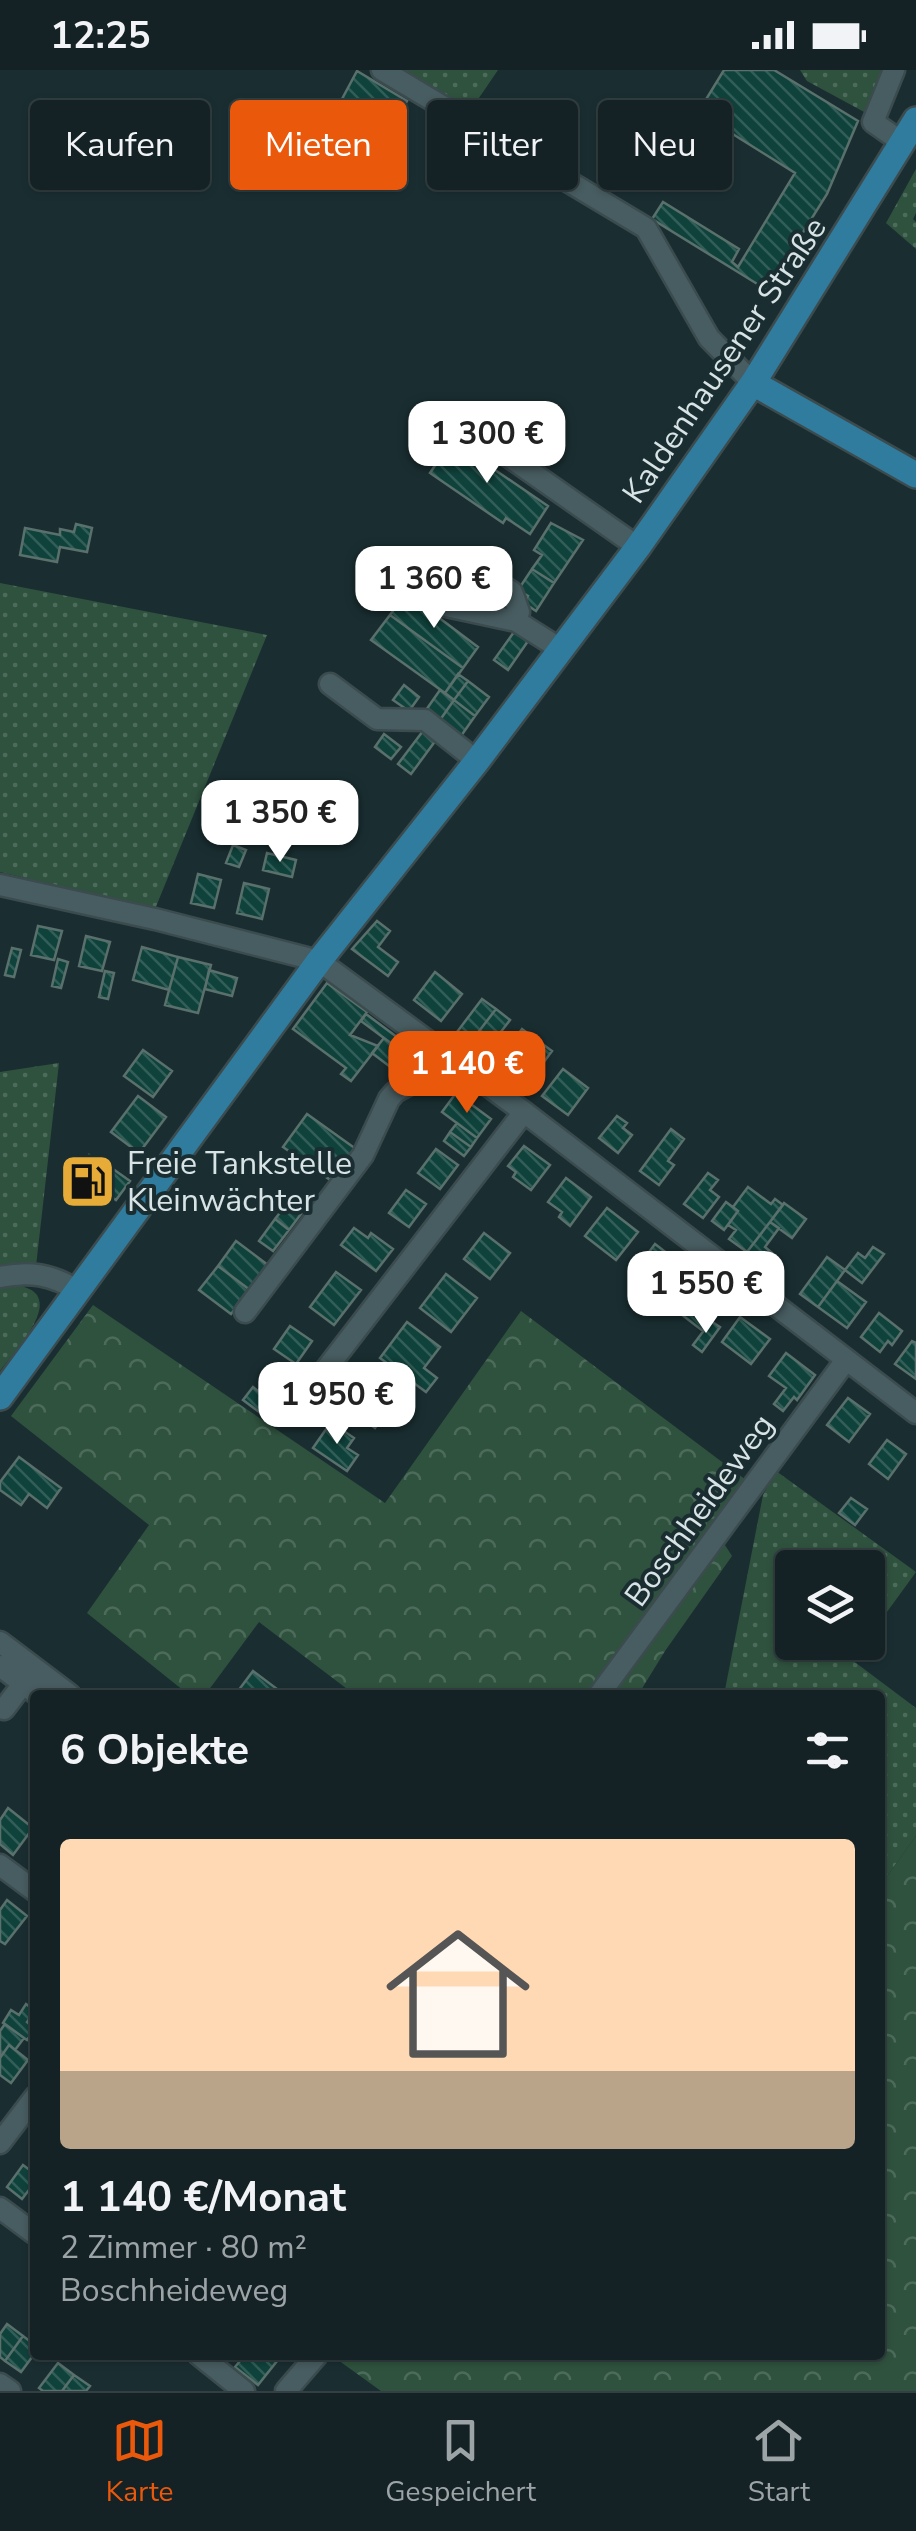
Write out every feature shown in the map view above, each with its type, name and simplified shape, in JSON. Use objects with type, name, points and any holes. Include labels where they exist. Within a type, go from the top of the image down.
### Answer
[{"type":"main road","name":"Kaldenhausener Straße","points":[[0,1398],[319,960],[477,761],[638,547],[753,384],[909,132]]},
{"type":"main road","points":[[753,384],[916,475]]},
{"type":"street","points":[[382,70],[646,228],[709,338],[753,384]]},
{"type":"street","points":[[894,70],[873,122],[909,132]]},
{"type":"street","points":[[508,456],[638,547]]},
{"type":"street","points":[[496,582],[512,592],[519,612],[516,621]]},
{"type":"street","points":[[437,604],[516,621],[562,650]]},
{"type":"street","points":[[330,684],[377,718],[424,720],[477,761]]},
{"type":"street","points":[[0,886],[319,960],[916,1413]]},
{"type":"street","points":[[244,1312],[363,1155],[395,1092],[425,1076],[444,1052]]},
{"type":"street","points":[[320,1377],[524,1112]]},
{"type":"street","points":[[0,1276],[26,1272],[60,1279],[78,1290]]},
{"type":"street","name":"Boschheideweg","points":[[603,1690],[846,1360]]},
{"type":"street","points":[[0,1642],[63,1690]]},
{"type":"street","points":[[0,1666],[31,1689],[4,1709]]},
{"type":"street","points":[[0,1865],[30,1887]]},
{"type":"street","points":[[0,2143],[30,2104]]},
{"type":"street","points":[[0,2208],[30,2230]]},
{"type":"street","points":[[204,2360],[244,2391]]},
{"type":"street","points":[[286,2391],[314,2360]]},
{"type":"street","points":[[0,2384],[10,2391]]},
{"type":"green space","points":[[395,70],[498,70],[478,100],[445,100]]},
{"type":"green space","points":[[800,70],[888,70],[866,113],[807,81]]},
{"type":"green space","points":[[916,169],[913,219],[916,249],[886,223]]},
{"type":"green space","points":[[0,583],[267,635],[155,909],[0,872]]},
{"type":"green space","points":[[59,1063],[36,1266],[0,1272],[0,1072]]},
{"type":"green space","points":[[0,1287],[30,1289],[38,1297],[39,1308],[27,1335],[0,1371]]},
{"type":"green space","points":[[93,1305],[385,1503],[521,1311],[750,1483],[714,1528],[732,1556],[641,1690],[348,1690],[259,1622],[209,1690],[183,1690],[87,1613],[149,1525],[11,1416]]},
{"type":"green space","points":[[776,1471],[916,1572],[885,1615],[885,1550],[775,1550],[775,1660],[852,1660],[916,1708],[916,1836],[885,1879],[885,1690],[725,1690],[763,1495]]},
{"type":"green space","points":[[916,1836],[916,2391],[381,2391],[338,2360],[885,2360],[885,1879]]},
{"type":"building","points":[[724,70],[774,70],[858,121],[827,194],[767,290],[652,219],[663,202],[739,249],[732,262],[738,267],[795,173],[732,134],[732,100],[706,100]]},
{"type":"building","points":[[357,71],[405,100],[344,100]]},
{"type":"building","points":[[457,433],[481,449],[476,457],[548,506],[530,534],[506,518],[503,523],[430,473]]},
{"type":"building","points":[[551,523],[583,540],[554,583],[532,569],[542,555],[534,550]]},
{"type":"building","points":[[76,524],[92,528],[87,552],[60,547],[57,562],[20,555],[25,528],[60,535],[60,529],[74,532]]},
{"type":"building","points":[[532,569],[554,583],[536,611],[524,603],[528,596],[518,590]]},
{"type":"building","points":[[406,593],[478,647],[463,668],[390,615]]},
{"type":"building","points":[[390,615],[463,668],[445,693],[371,640]]},
{"type":"building","points":[[514,632],[528,641],[508,670],[494,660]]},
{"type":"building","points":[[458,674],[468,681],[454,700],[445,693]]},
{"type":"building","points":[[468,681],[489,697],[475,716],[454,700]]},
{"type":"building","points":[[404,685],[419,697],[409,711],[393,700]]},
{"type":"building","points":[[440,690],[454,700],[440,720],[426,710]]},
{"type":"building","points":[[454,700],[475,716],[461,736],[440,720]]},
{"type":"building","points":[[423,731],[436,740],[411,774],[398,764]]},
{"type":"building","points":[[384,734],[401,747],[391,759],[375,747]]},
{"type":"building","points":[[233,845],[246,850],[239,867],[226,863]]},
{"type":"building","points":[[267,853],[296,860],[292,877],[263,870]]},
{"type":"building","points":[[198,874],[221,880],[214,908],[191,903]]},
{"type":"building","points":[[244,883],[269,889],[262,919],[237,913]]},
{"type":"building","points":[[377,921],[390,931],[378,947],[398,962],[388,976],[352,949]]},
{"type":"building","points":[[38,926],[62,931],[54,960],[31,955]]},
{"type":"building","points":[[86,936],[110,942],[102,971],[79,966]]},
{"type":"building","points":[[142,947],[178,957],[169,990],[133,980]]},
{"type":"building","points":[[12,948],[21,950],[14,977],[5,975]]},
{"type":"building","points":[[178,957],[211,965],[198,1013],[165,1005]]},
{"type":"building","points":[[58,959],[68,962],[61,988],[52,986]]},
{"type":"building","points":[[209,970],[237,978],[232,996],[205,989]]},
{"type":"building","points":[[105,971],[114,973],[108,999],[99,997]]},
{"type":"building","points":[[435,972],[462,994],[441,1021],[414,1000]]},
{"type":"building","points":[[327,983],[367,1012],[350,1035],[378,1046],[351,1081],[341,1074],[346,1068],[293,1029]]},
{"type":"building","points":[[482,999],[496,1009],[470,1043],[457,1032]]},
{"type":"building","points":[[496,1009],[510,1020],[484,1054],[470,1043]]},
{"type":"building","points":[[366,1014],[429,1061],[421,1071],[416,1068],[419,1064],[361,1021]]},
{"type":"building","points":[[522,1029],[537,1040],[512,1074],[497,1063]]},
{"type":"building","points":[[384,1038],[417,1062],[405,1078],[372,1053]]},
{"type":"building","points":[[537,1040],[552,1051],[527,1085],[512,1074]]},
{"type":"building","points":[[143,1050],[172,1071],[153,1097],[124,1076]]},
{"type":"building","points":[[563,1069],[588,1088],[568,1115],[542,1096]]},
{"type":"building","points":[[456,1093],[491,1119],[477,1138],[442,1112]]},
{"type":"building","points":[[138,1096],[166,1117],[139,1153],[111,1132]]},
{"type":"building","points":[[307,1114],[356,1149],[333,1182],[283,1147]]},
{"type":"building","points":[[617,1116],[627,1123],[623,1128],[632,1135],[618,1153],[599,1138]]},
{"type":"building","points":[[457,1123],[477,1138],[471,1147],[450,1132]]},
{"type":"building","points":[[671,1129],[684,1139],[668,1161],[674,1165],[659,1185],[640,1171]]},
{"type":"building","points":[[450,1132],[471,1147],[464,1156],[444,1141]]},
{"type":"building","points":[[524,1146],[550,1165],[531,1190],[513,1177],[516,1172],[508,1166]]},
{"type":"building","points":[[436,1149],[458,1165],[440,1189],[418,1173]]},
{"type":"building","points":[[89,1155],[107,1169],[82,1203],[64,1190]]},
{"type":"building","points":[[113,1169],[130,1181],[116,1200],[99,1188]]},
{"type":"building","points":[[708,1173],[718,1180],[710,1190],[719,1197],[703,1218],[684,1204]]},
{"type":"building","points":[[566,1178],[591,1197],[570,1226],[559,1217],[562,1212],[548,1202]]},
{"type":"building","points":[[748,1187],[771,1204],[775,1199],[783,1205],[747,1252],[729,1239],[736,1230],[728,1225],[738,1211],[733,1207]]},
{"type":"building","points":[[406,1190],[426,1204],[409,1227],[389,1213]]},
{"type":"building","points":[[293,1196],[307,1206],[289,1230],[275,1219]]},
{"type":"building","points":[[726,1202],[738,1211],[724,1230],[712,1221]]},
{"type":"building","points":[[784,1203],[806,1219],[792,1238],[770,1222]]},
{"type":"building","points":[[607,1208],[638,1232],[616,1260],[585,1236]]},
{"type":"building","points":[[275,1219],[289,1230],[273,1251],[259,1241]]},
{"type":"building","points":[[770,1222],[779,1228],[765,1247],[772,1253],[763,1264],[747,1252]]},
{"type":"building","points":[[354,1228],[368,1238],[371,1233],[393,1249],[376,1271],[341,1245]]},
{"type":"building","points":[[484,1233],[510,1253],[490,1279],[464,1259]]},
{"type":"building","points":[[236,1241],[268,1265],[250,1290],[218,1266]]},
{"type":"building","points":[[655,1244],[681,1264],[658,1294],[632,1275]]},
{"type":"building","points":[[873,1247],[884,1254],[862,1283],[845,1270],[858,1253],[865,1258]]},
{"type":"building","points":[[827,1257],[845,1270],[818,1307],[800,1294]]},
{"type":"building","points":[[218,1266],[250,1290],[231,1314],[199,1290]]},
{"type":"building","points":[[336,1272],[361,1290],[334,1325],[310,1307]]},
{"type":"building","points":[[446,1274],[477,1298],[451,1332],[420,1308]]},
{"type":"building","points":[[837,1281],[866,1302],[847,1328],[818,1307]]},
{"type":"building","points":[[698,1284],[724,1304],[703,1331],[677,1311]]},
{"type":"building","points":[[879,1313],[902,1331],[892,1345],[888,1341],[880,1352],[861,1337]]},
{"type":"building","points":[[740,1317],[770,1339],[751,1364],[722,1342]]},
{"type":"building","points":[[711,1321],[720,1327],[702,1352],[693,1345]]},
{"type":"building","points":[[407,1322],[440,1347],[424,1368],[437,1378],[426,1392],[380,1358]]},
{"type":"building","points":[[290,1326],[312,1341],[296,1364],[274,1349]]},
{"type":"building","points":[[912,1341],[916,1343],[916,1379],[895,1364]]},
{"type":"building","points":[[786,1353],[815,1375],[797,1400],[794,1397],[783,1411],[774,1404],[786,1388],[769,1376]]},
{"type":"building","points":[[372,1374],[400,1394],[387,1411],[359,1391]]},
{"type":"building","points":[[268,1378],[293,1396],[274,1423],[243,1400],[253,1387],[258,1391]]},
{"type":"building","points":[[359,1391],[387,1411],[375,1428],[347,1408]]},
{"type":"building","points":[[848,1398],[870,1414],[849,1442],[827,1425]]},
{"type":"building","points":[[331,1422],[354,1438],[347,1448],[358,1455],[347,1471],[313,1448]]},
{"type":"building","points":[[887,1440],[906,1454],[888,1479],[869,1464]]},
{"type":"building","points":[[19,1457],[61,1488],[47,1508],[29,1494],[21,1505],[0,1490],[0,1482]]},
{"type":"building","points":[[851,1498],[867,1509],[855,1525],[839,1513]]},
{"type":"building","points":[[253,1671],[278,1690],[239,1690]]},
{"type":"building","points":[[8,1808],[30,1826],[30,1832],[13,1855],[0,1844],[0,1820]]},
{"type":"building","points":[[7,1900],[27,1916],[5,1944],[0,1941],[0,1910]]},
{"type":"building","points":[[26,2004],[30,2007],[27,2040],[3,2023],[11,2010],[19,2015]]},
{"type":"building","points":[[5,2024],[24,2038],[15,2050],[9,2045],[0,2058],[0,2031]]},
{"type":"building","points":[[9,2045],[28,2060],[11,2083],[0,2075],[0,2058]]},
{"type":"building","points":[[23,2165],[30,2170],[30,2189],[22,2199],[7,2187]]},
{"type":"building","points":[[7,2324],[23,2336],[5,2361],[0,2357],[0,2334]]},
{"type":"building","points":[[23,2336],[30,2341],[30,2360],[21,2372],[5,2361]]},
{"type":"building","points":[[241,2360],[278,2360],[258,2385],[235,2367]]},
{"type":"building","points":[[58,2363],[74,2375],[62,2391],[43,2391],[39,2388]]},
{"type":"building","points":[[74,2375],[90,2386],[86,2391],[62,2391]]},
{"type":"place","name":"Freie Tankstelle Kleinwächter","points":[[88,1181]]}]
